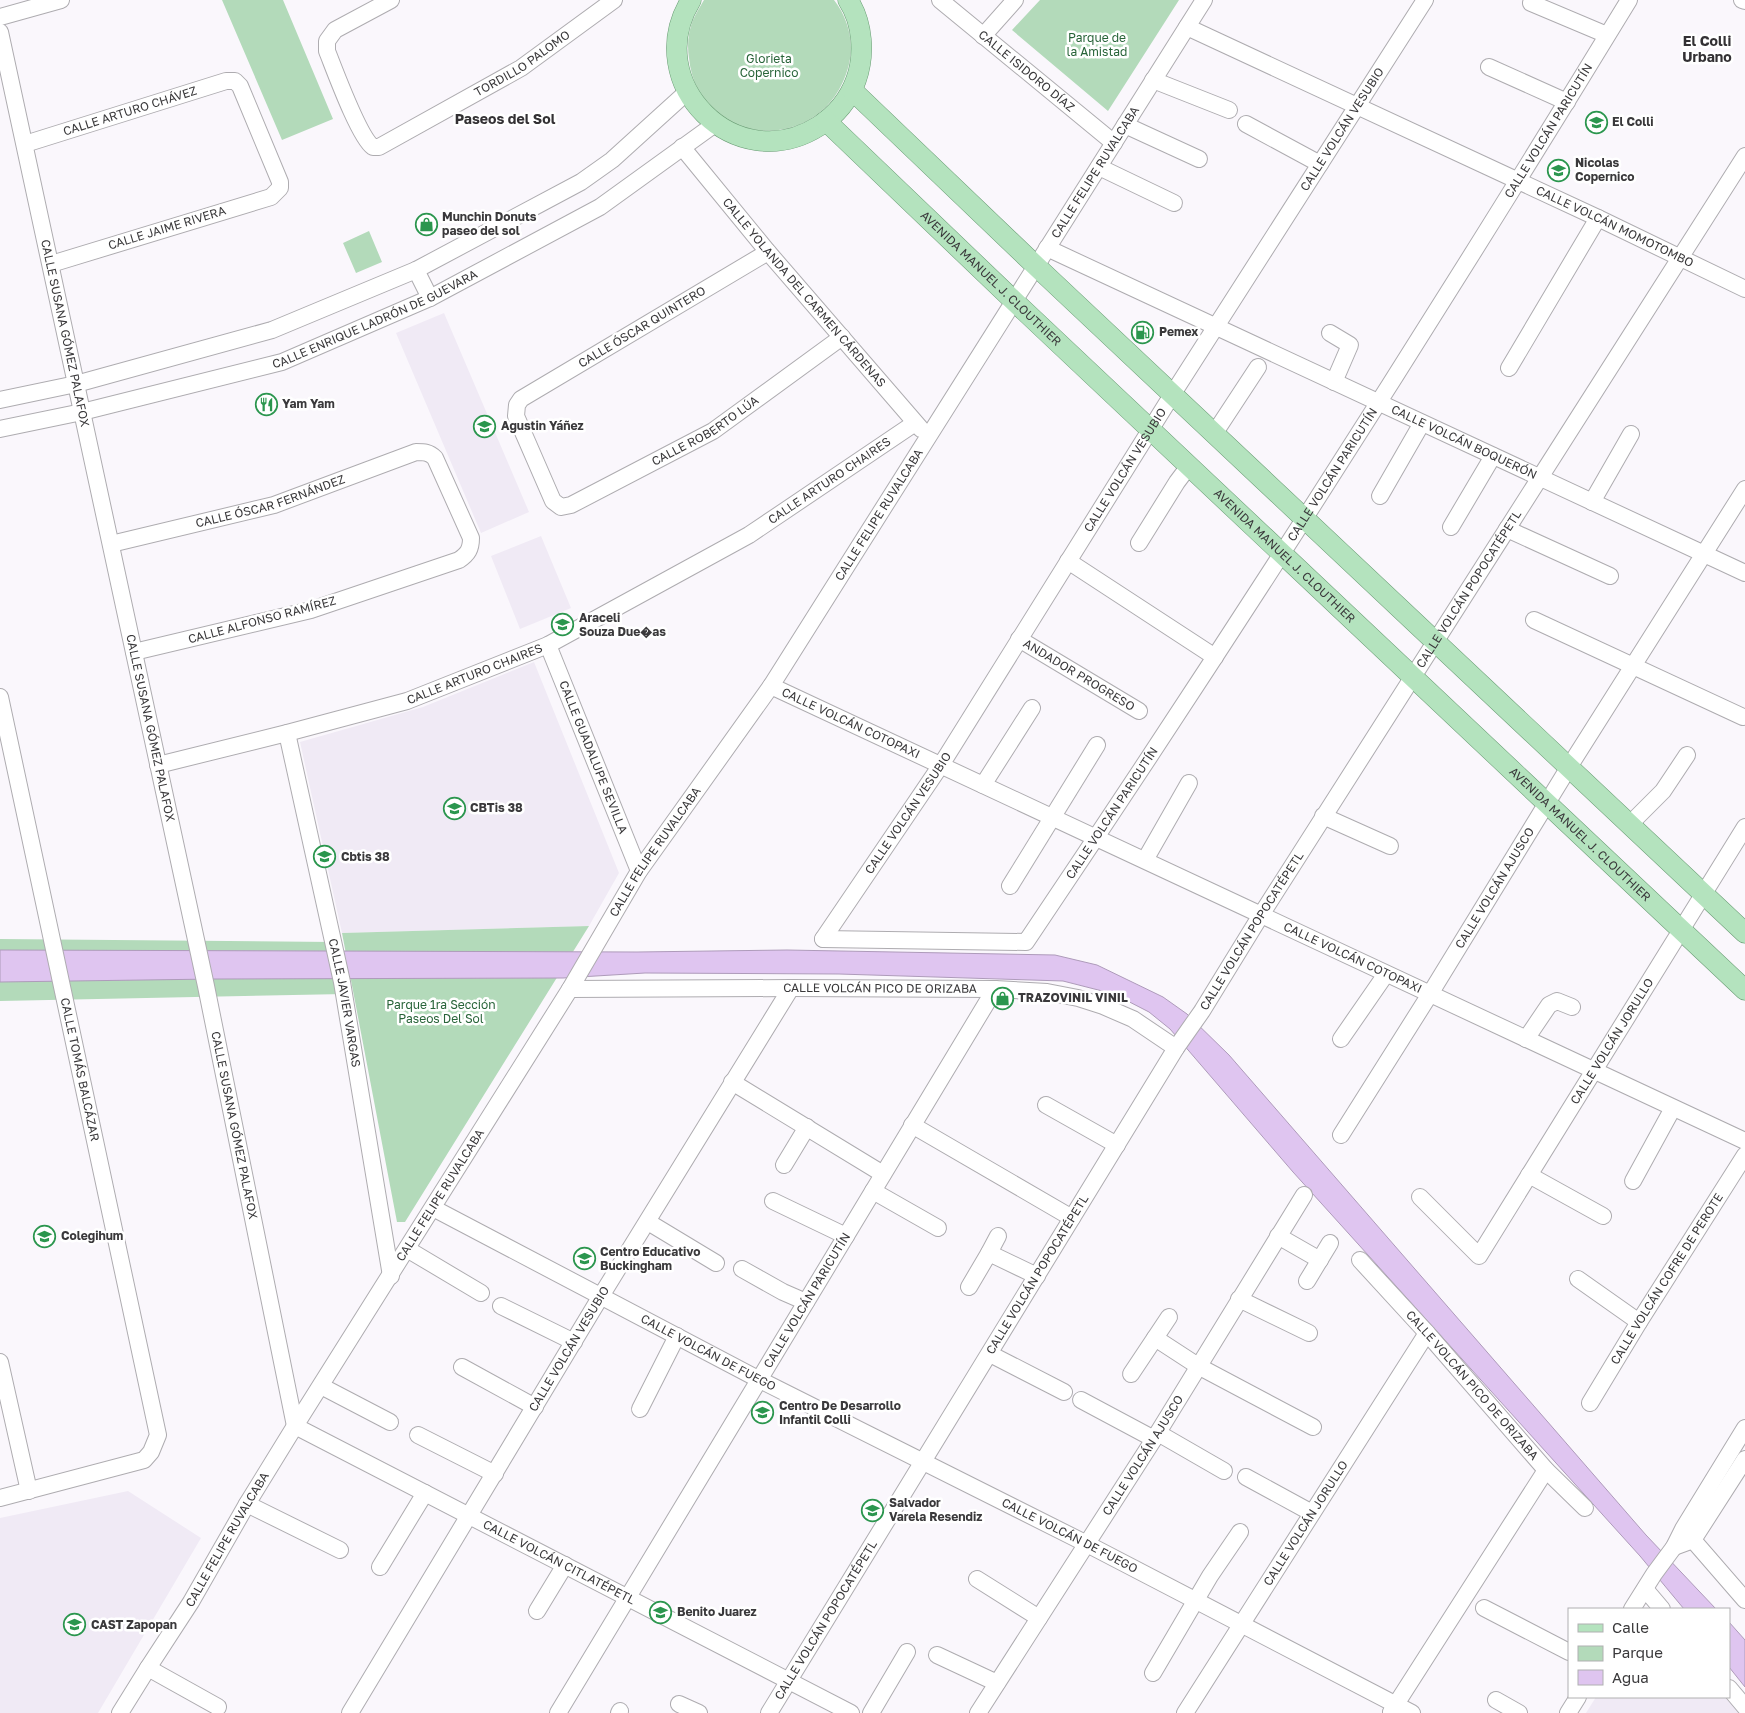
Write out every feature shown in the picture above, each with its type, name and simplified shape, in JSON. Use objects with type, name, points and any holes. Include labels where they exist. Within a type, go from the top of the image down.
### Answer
[{"type":"main road","points":[[689,1],[677,37],[680,75],[687,92],[700,111],[715,124],[735,136],[754,141],[773,142],[792,139],[810,132],[826,122],[836,113],[852,90],[860,64],[861,37],[857,19],[848,0]]},
{"type":"main road","points":[[852,90],[1172,395],[1745,933]]},
{"type":"main road","name":"AVENIDA MANUEL J. CLOUTHIER","points":[[826,122],[1281,554],[1745,990]]},
{"type":"street","points":[[0,17],[60,0]]},
{"type":"street","name":"TORDILLO PALOMO","points":[[391,0],[335,30],[327,41],[327,52],[351,108],[368,143],[373,147],[380,147],[521,68],[614,0]]},
{"type":"street","name":"CALLE ISIDORO DÍAZ","points":[[940,0],[1114,143]]},
{"type":"street","points":[[983,36],[1015,0]]},
{"type":"street","name":"CALLE FELIPE RUVALCABA","points":[[120,1713],[191,1602],[247,1504],[295,1426],[570,989],[639,871],[771,686],[1204,0]]},
{"type":"street","name":"CALLE VOLCÁN PARICUTÍN","points":[[1026,942],[1215,657],[1379,403],[1519,182],[1629,0]]},
{"type":"street","name":"CALLE VOLCÁN VESUBIO","points":[[1026,942],[824,939],[941,765],[1172,395],[1357,106],[1421,1]]},
{"type":"street","points":[[1531,3],[1607,35]]},
{"type":"street","name":"CALLE VOLCÁN MOMOTOMBO","points":[[1187,27],[1598,218],[1745,289]]},
{"type":"street","name":"CALLE SUSANA GÓMEZ PALAFOX","points":[[0,32],[206,983],[295,1426]]},
{"type":"street","points":[[1490,67],[1567,102]]},
{"type":"street","points":[[1153,80],[1229,110]]},
{"type":"street","name":"CALLE ARTURO CHÁVEZ","points":[[25,144],[226,81],[235,81],[240,86],[279,176],[280,188]]},
{"type":"street","points":[[0,400],[76,384],[272,330],[416,270],[586,178],[612,160],[687,92]]},
{"type":"street","name":"CALLE ENRIQUE LADRÓN DE GUEVARA","points":[[0,429],[82,412],[282,362],[430,298],[600,207],[715,124]]},
{"type":"street","points":[[1246,124],[1320,164]]},
{"type":"street","points":[[1125,125],[1199,159]]},
{"type":"street","name":"CALLE YOLANDA DEL CARMEN CÁRDENAS","points":[[682,147],[768,252],[928,437]]},
{"type":"street","name":"CALLE VOLCÁN POPOCATÉPETL","points":[[769,1713],[1177,1046],[1198,1017],[1260,915],[1745,156]]},
{"type":"street","points":[[1099,167],[1174,203]]},
{"type":"street","name":"CALLE JAIME RIVERA","points":[[51,264],[271,197],[280,188]]},
{"type":"street","points":[[1508,368],[1598,218]]},
{"type":"street","name":"CALLE VOLCÁN BOQUERÓN","points":[[1047,248],[1745,573]]},
{"type":"street","name":"CALLE ÓSCAR QUINTERO","points":[[561,507],[553,501],[516,416],[517,405],[527,396],[768,252]]},
{"type":"street","points":[[416,270],[430,298]]},
{"type":"street","points":[[1330,333],[1350,345],[1334,382]]},
{"type":"street","name":"CALLE ROBERTO LÚA","points":[[561,507],[571,505],[713,431],[842,337]]},
{"type":"street","points":[[1214,434],[1258,367]]},
{"type":"street","name":"CALLE ARTURO CHAIRES","points":[[158,765],[287,734],[407,701],[548,645],[749,535],[916,422]]},
{"type":"street","points":[[1380,496],[1422,423]]},
{"type":"street","points":[[1592,502],[1631,434]]},
{"type":"street","name":"CALLE ÓSCAR FERNÁNDEZ","points":[[111,544],[274,505],[416,452],[427,452],[435,458],[471,538],[470,548]]},
{"type":"street","points":[[1451,527],[1493,456]]},
{"type":"street","points":[[1140,543],[1188,466]]},
{"type":"street","name":"CALLE VOLCÁN AJUSCO","points":[[1341,1135],[1430,994],[1569,766],[1745,489]]},
{"type":"street","points":[[1507,529],[1610,576]]},
{"type":"street","name":"CALLE ALFONSO RAMÍREZ","points":[[134,652],[311,610],[459,560],[465,556],[470,548]]},
{"type":"street","points":[[1068,561],[1215,657]]},
{"type":"street","points":[[1534,620],[1743,717]]},
{"type":"street","name":"ANDADOR PROGRESO","points":[[1019,639],[1139,711]]},
{"type":"street","name":"CALLE GUADALUPE SEVILLA","points":[[548,645],[639,871]]},
{"type":"street","name":"CALLE VOLCÁN COTOPAXI","points":[[771,686],[1745,1142]]},
{"type":"street","name":"CALLE TOMÁS BALCÁZAR","points":[[0,697],[158,1435],[156,1444],[144,1460],[29,1491]]},
{"type":"street","points":[[984,785],[1032,708]]},
{"type":"street","name":"CALLE JAVIER VARGAS","points":[[287,734],[342,982],[391,1276]]},
{"type":"street","points":[[1010,886],[1097,745]]},
{"type":"street","points":[[1630,824],[1663,792],[1687,755]]},
{"type":"street","points":[[1144,860],[1188,783]]},
{"type":"street","points":[[1323,816],[1390,846]]},
{"type":"street","name":"CALLE VOLCÁN JORULLO","points":[[1420,1197],[1478,1256],[1595,1071],[1745,827]]},
{"type":"street","points":[[1341,1039],[1386,974]]},
{"type":"street","name":"CALLE VOLCÁN VESUBIO","points":[[350,1713],[732,1082],[792,988]]},
{"type":"street","name":"CALLE VOLCÁN PICO DE ORIZABA","points":[[570,989],[994,989],[1047,992],[1078,998],[1103,1006],[1133,1019],[1177,1046]]},
{"type":"street","name":"CALLE VOLCÁN PARICUTÍN","points":[[558,1713],[994,989]]},
{"type":"street","points":[[1526,1039],[1549,1005],[1557,1002],[1572,1007]]},
{"type":"street","points":[[732,1082],[883,1174]]},
{"type":"street","points":[[1046,1105],[1117,1146]]},
{"type":"street","points":[[1633,1180],[1673,1108]]},
{"type":"street","points":[[912,1126],[1072,1218]]},
{"type":"street","points":[[784,1165],[807,1128]]},
{"type":"street","name":"CALLE VOLCÁN COFRE DE PEROTE","points":[[1590,1403],[1639,1322],[1745,1156]]},
{"type":"street","points":[[1529,1175],[1603,1216]]},
{"type":"street","points":[[873,1191],[938,1228]]},
{"type":"street","name":"CALLE VOLCÁN AJUSCO","points":[[978,1713],[1156,1436],[1304,1195]]},
{"type":"street","points":[[773,1201],[846,1236]]},
{"type":"street","name":"CALLE VOLCÁN DE FUEGO","points":[[433,1208],[760,1380],[1087,1544],[1241,1624],[1393,1709],[1412,1713]]},
{"type":"street","points":[[648,1222],[716,1262]]},
{"type":"street","points":[[968,1287],[998,1236]]},
{"type":"street","points":[[1278,1236],[1320,1260]]},
{"type":"street","points":[[1307,1282],[1330,1242]]},
{"type":"street","points":[[408,1249],[481,1293]]},
{"type":"street","points":[[989,1253],[1037,1276]]},
{"type":"street","name":"CALLE VOLCÁN PICO DE ORIZABA","points":[[1360,1260],[1427,1333],[1546,1470],[1585,1508]]},
{"type":"street","points":[[742,1269],[783,1292],[806,1302]]},
{"type":"street","points":[[1578,1279],[1639,1322]]},
{"type":"street","points":[[1239,1299],[1309,1333]]},
{"type":"street","points":[[502,1306],[574,1342]]},
{"type":"street","points":[[1131,1374],[1169,1317]]},
{"type":"street","name":"CALLE VOLCÁN JORULLO","points":[[1185,1713],[1427,1333]]},
{"type":"street","points":[[640,1409],[676,1336]]},
{"type":"street","points":[[1155,1338],[1198,1366],[1313,1427]]},
{"type":"street","points":[[990,1354],[1064,1392]]},
{"type":"street","points":[[0,1362],[29,1491],[0,1498]]},
{"type":"street","points":[[462,1367],[535,1407]]},
{"type":"street","points":[[321,1386],[390,1422]]},
{"type":"street","points":[[1081,1400],[1224,1471]]},
{"type":"street","name":"CALLE VOLCÁN CITLATÉPETL","points":[[295,1426],[851,1713]]},
{"type":"street","points":[[1688,1534],[1745,1428]]},
{"type":"street","points":[[418,1435],[495,1474]]},
{"type":"street","points":[[1633,1608],[1671,1551],[1688,1534],[1745,1459]]},
{"type":"street","points":[[1393,1709],[1546,1470]]},
{"type":"street","points":[[1246,1477],[1312,1513]]},
{"type":"street","points":[[380,1567],[425,1493]]},
{"type":"street","points":[[247,1504],[340,1550]]},
{"type":"street","points":[[1152,1673],[1195,1600],[1240,1532]]},
{"type":"street","points":[[1688,1534],[1745,1600]]},
{"type":"street","points":[[537,1611],[565,1565]]},
{"type":"street","points":[[977,1579],[1039,1618]]},
{"type":"street","points":[[1645,1589],[1661,1608]]},
{"type":"street","points":[[1484,1608],[1568,1651]]},
{"type":"street","points":[[871,1713],[907,1652]]},
{"type":"street","points":[[937,1654],[998,1683]]},
{"type":"street","points":[[148,1668],[218,1707]]},
{"type":"street","points":[[1730,1689],[1745,1708]]},
{"type":"street","points":[[1568,1713],[1577,1698]]},
{"type":"street","points":[[1496,1700],[1519,1713]]},
{"type":"street","points":[[679,1704],[699,1713]]},
{"type":"shaded area","points":[[444,313],[529,512],[481,533],[396,333]]},
{"type":"shaded area","points":[[541,536],[571,608],[520,629],[491,556]]},
{"type":"shaded area","name":"CBTis 38","points":[[534,662],[619,873],[589,926],[342,933],[300,742],[423,707]]},
{"type":"shaded area","name":"CAST Zapopan","points":[[128,1491],[201,1538],[98,1713],[0,1713],[0,1518]]},
{"type":"shaded area","points":[[1595,1698],[1726,1698],[1739,1713],[1586,1713]]},
{"type":"green space","points":[[222,0],[283,0],[333,119],[282,140]]},
{"type":"green space","name":"Glorieta Copernico","points":[[704,0],[834,0],[844,15],[851,41],[851,50],[848,68],[834,97],[814,117],[789,128],[762,130],[737,125],[714,110],[697,88],[688,53],[691,25]]},
{"type":"green space","name":"Parque de la Amistad","points":[[1040,0],[1179,0],[1108,111],[1012,30]]},
{"type":"green space","points":[[369,231],[382,262],[356,273],[343,243]]},
{"type":"green space","name":"Parque 1ra Sección Paseos Del Sol","points":[[589,926],[405,1222],[397,1222],[342,933]]},
{"type":"green space","points":[[0,939],[333,942],[345,994],[0,1001]]},
{"type":"water","points":[[0,950],[637,952],[787,950],[1055,955],[1097,965],[1163,997],[1187,1014],[1229,1055],[1646,1535],[1715,1608],[1683,1608],[1640,1556],[1293,1172],[1170,1029],[1149,1012],[1114,994],[1063,981],[839,974],[645,973],[563,978],[0,982]]},
{"type":"water","points":[[1730,1623],[1745,1640],[1745,1687],[1730,1668]]},
{"type":"place","name":"El Colli","points":[[1596,122]]},
{"type":"place","name":"Nicolas Copernico","points":[[1559,170]]},
{"type":"place","name":"Munchin Donuts paseo del sol","points":[[426,224]]},
{"type":"place","name":"Pemex","points":[[1143,332]]},
{"type":"place","name":"Yam Yam","points":[[266,404]]},
{"type":"place","name":"Agustin Yáñez","points":[[485,426]]},
{"type":"place","name":"Araceli Souza Due�as","points":[[563,625]]},
{"type":"place","name":"CBTis 38","points":[[454,808]]},
{"type":"place","name":"Cbtis 38","points":[[325,857]]},
{"type":"place","name":"TRAZOVINIL VINIL","points":[[1002,998]]},
{"type":"place","name":"Colegihum","points":[[45,1236]]},
{"type":"place","name":"Centro Educativo Buckingham","points":[[584,1259]]},
{"type":"place","name":"Centro De Desarrollo Infantil Colli","points":[[763,1413]]},
{"type":"place","name":"Salvador Varela Resendiz","points":[[873,1510]]},
{"type":"place","name":"Benito Juarez","points":[[661,1612]]},
{"type":"place","name":"CAST Zapopan","points":[[75,1625]]},
{"type":"district","name":"El Colli Urbano","points":[[1707,49]]},
{"type":"district","name":"Paseos del Sol","points":[[505,119]]}]
